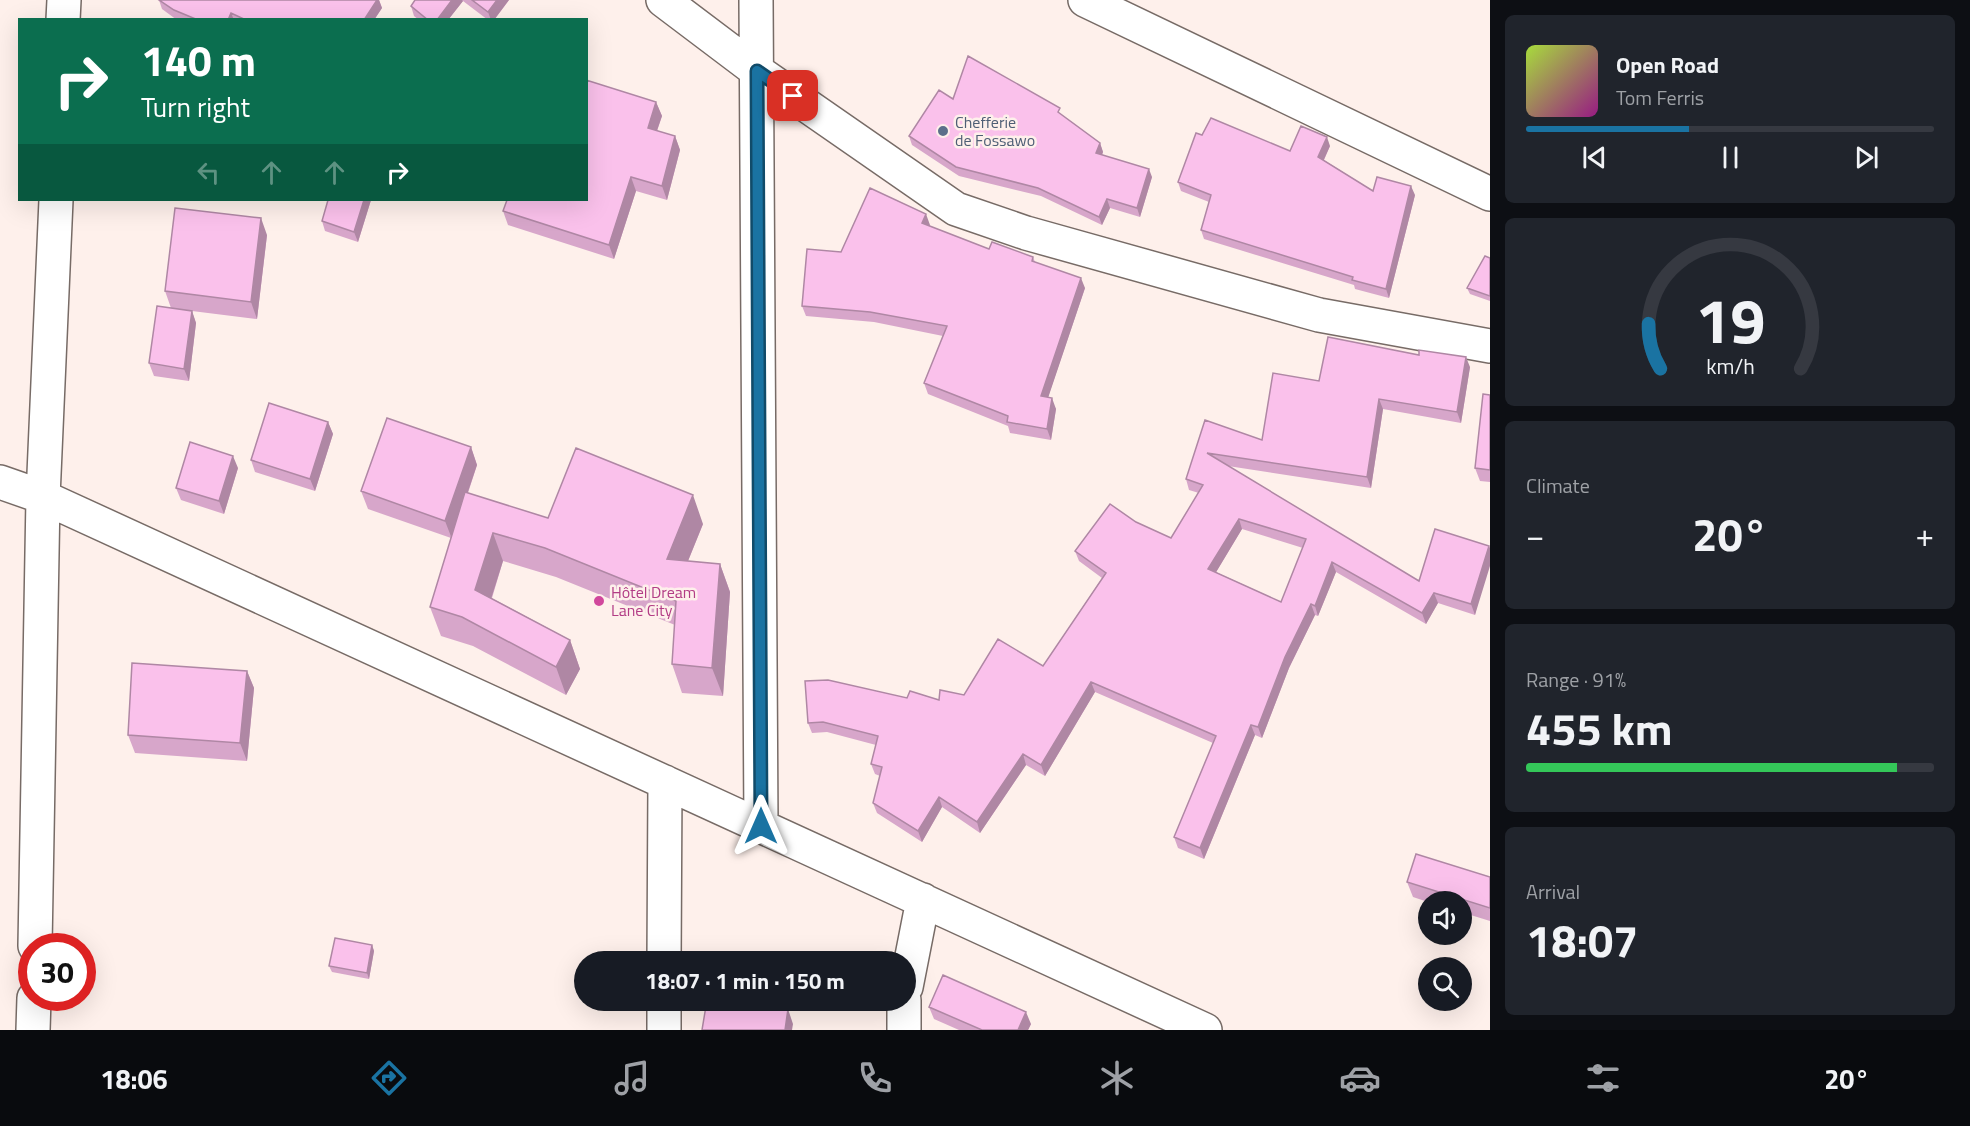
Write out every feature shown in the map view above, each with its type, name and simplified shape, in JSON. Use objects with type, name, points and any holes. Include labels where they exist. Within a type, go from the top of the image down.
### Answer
[{"type":"street","points":[[63,18],[64,0]]},
{"type":"street","points":[[663,0],[757,71],[956,209],[986,221],[1319,315],[1490,346]]},
{"type":"street","points":[[756,0],[761,826]]},
{"type":"street","points":[[1085,0],[1490,194]]},
{"type":"street","points":[[34,933],[43,497],[56,201]]},
{"type":"street","points":[[0,482],[43,497],[1205,1030]]},
{"type":"street","points":[[664,951],[665,782]]},
{"type":"street","points":[[913,951],[923,900]]},
{"type":"street","points":[[33,1030],[34,1011]]},
{"type":"street","points":[[664,1011],[664,1030]]},
{"type":"street","points":[[904,1011],[904,1030]]},
{"type":"building","points":[[159,0],[377,0],[365,18],[242,18],[231,13],[229,18],[193,18],[174,10]]},
{"type":"building","points":[[415,0],[452,0],[438,18],[426,18],[411,6]]},
{"type":"building","points":[[472,0],[497,0],[488,12]]},
{"type":"building","points":[[968,56],[1060,108],[1058,112],[1100,143],[1096,153],[1149,169],[1137,208],[1107,199],[1099,217],[1038,188],[956,167],[909,136],[939,90],[953,99]]},
{"type":"building","points":[[588,81],[656,102],[648,128],[675,136],[662,186],[631,177],[609,245],[503,211],[507,201],[588,201]]},
{"type":"building","points":[[1211,118],[1290,151],[1301,126],[1327,137],[1318,157],[1373,191],[1377,177],[1411,186],[1386,289],[1201,230],[1211,195],[1178,182],[1196,133],[1202,135]]},
{"type":"building","points":[[870,188],[926,214],[922,223],[989,249],[992,242],[1033,257],[1032,261],[1081,278],[1041,396],[1052,398],[1047,429],[1007,422],[1008,416],[924,383],[947,326],[870,312],[802,306],[807,249],[841,252]]},
{"type":"building","points":[[328,201],[364,201],[354,232],[322,221]]},
{"type":"building","points":[[175,208],[261,218],[251,302],[165,291]]},
{"type":"building","points":[[1485,256],[1490,258],[1490,296],[1467,288]]},
{"type":"building","points":[[157,306],[192,311],[184,369],[149,363]]},
{"type":"building","points":[[1328,337],[1419,355],[1419,350],[1466,357],[1457,412],[1379,399],[1367,477],[1207,453],[1419,581],[1435,529],[1489,546],[1471,604],[1434,593],[1422,613],[1332,562],[1315,606],[1311,604],[1285,657],[1258,727],[1251,725],[1200,848],[1174,837],[1216,736],[1091,682],[1041,765],[1023,754],[977,822],[939,797],[918,831],[873,803],[882,767],[871,764],[878,736],[823,722],[808,723],[805,681],[828,680],[907,698],[910,691],[939,700],[940,690],[964,695],[998,639],[1043,666],[1106,573],[1075,551],[1110,504],[1136,522],[1171,538],[1203,485],[1186,479],[1205,420],[1262,440],[1273,373],[1319,381]],"holes":[[[1239,519],[1306,539],[1281,602],[1208,569]]]},
{"type":"building","points":[[1483,394],[1490,395],[1490,470],[1475,468]]},
{"type":"building","points":[[269,403],[328,422],[310,479],[251,460]]},
{"type":"building","points":[[387,418],[471,447],[445,521],[361,491]]},
{"type":"building","points":[[190,442],[233,456],[219,501],[176,488]]},
{"type":"building","points":[[576,448],[693,495],[667,559],[720,564],[712,668],[672,664],[676,601],[545,548],[493,533],[475,590],[570,640],[556,667],[462,617],[430,607],[465,492],[548,518]]},
{"type":"building","points":[[132,663],[247,671],[240,743],[128,735]]},
{"type":"building","points":[[1416,854],[1490,877],[1490,908],[1472,902],[1472,891],[1436,891],[1407,882]]},
{"type":"building","points":[[335,938],[372,945],[367,973],[329,966]]},
{"type":"building","points":[[943,975],[1026,1012],[1018,1030],[982,1030],[929,1007]]},
{"type":"building","points":[[705,1011],[788,1011],[785,1030],[702,1030]]},
{"type":"place","name":"Chefferie de Fossawo","points":[[943,131]]},
{"type":"place","name":"Hôtel Dream Lane City","points":[[599,601]]},
{"type":"route","points":[[761,826],[757,71],[793,96]]}]
